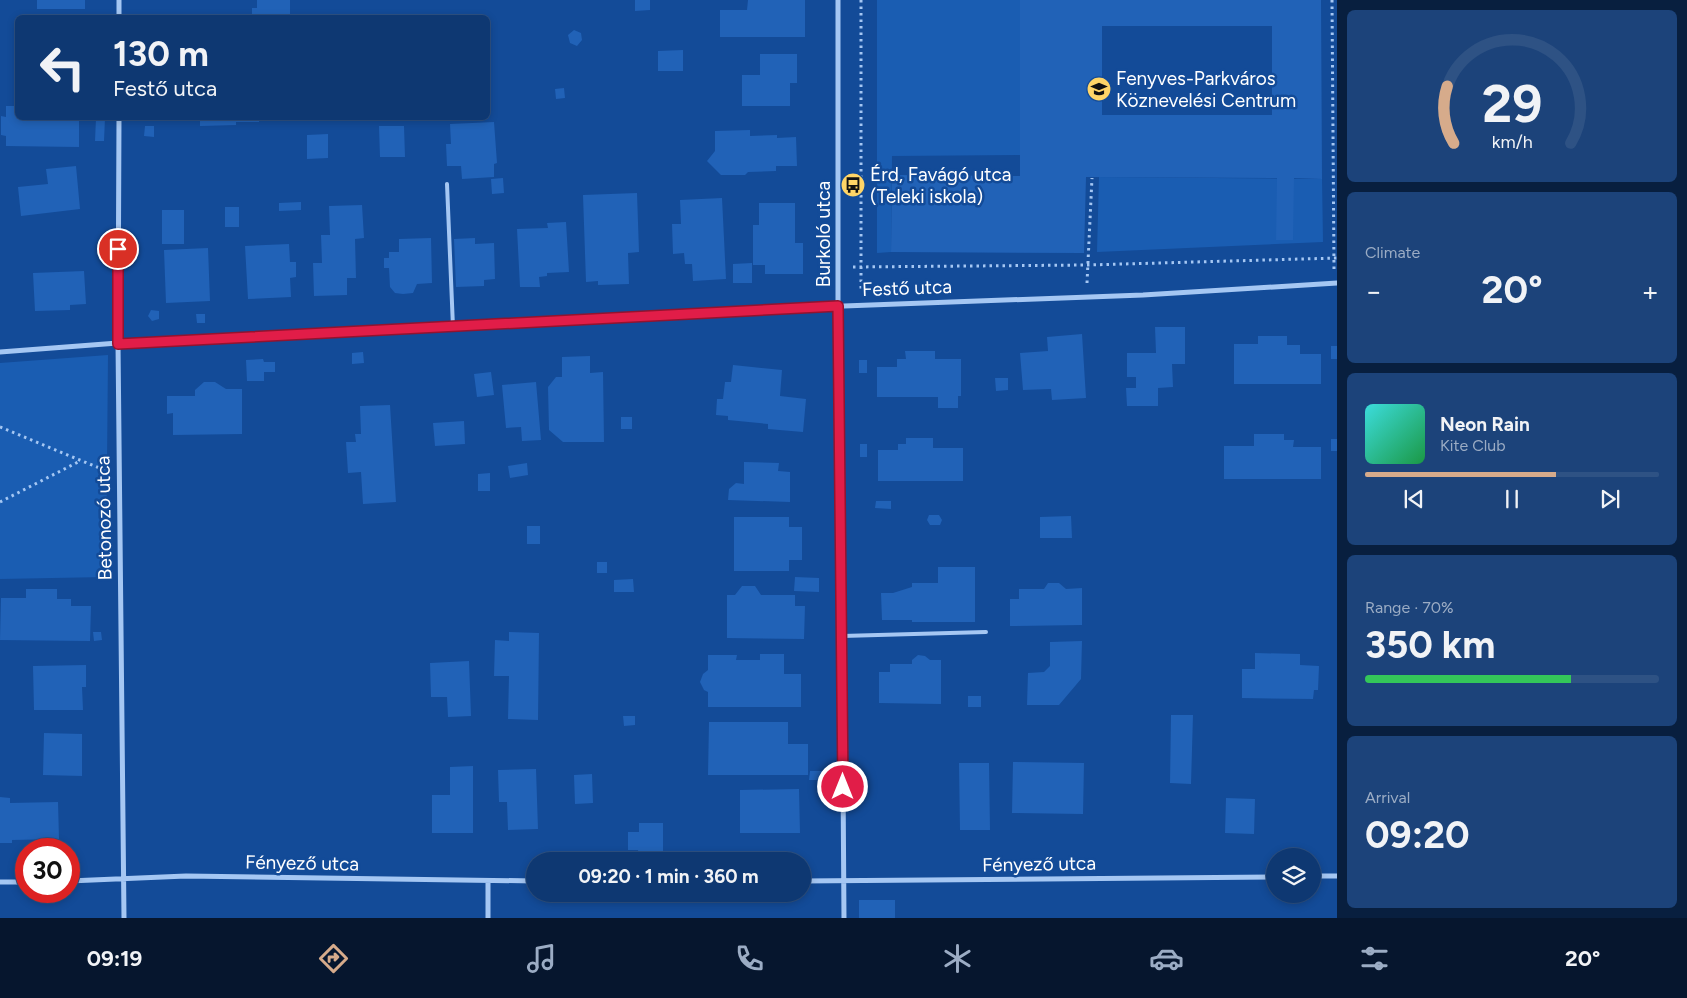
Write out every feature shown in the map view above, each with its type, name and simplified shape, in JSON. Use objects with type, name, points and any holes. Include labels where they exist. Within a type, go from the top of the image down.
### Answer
[{"type":"street","points":[[119,0],[119,15]]},
{"type":"street","name":"Burkoló utca","points":[[838,0],[838,306],[844,918]]},
{"type":"street","name":"Betonozó utca","points":[[119,120],[118,344],[124,918]]},
{"type":"street","name":"Festő utca","points":[[0,352],[118,344],[838,306],[1143,295],[1336,283]]},
{"type":"street","name":"Fényező utca","points":[[80,881],[186,876],[526,881]]},
{"type":"street","points":[[1321,876],[1337,876]]},
{"type":"street","name":"Fényező utca","points":[[811,881],[1266,877]]},
{"type":"street","points":[[488,881],[488,918]]},
{"type":"street","points":[[0,882],[15,882]]},
{"type":"lane","points":[[447,184],[453,327]]},
{"type":"lane","points":[[842,636],[986,632]]},
{"type":"path","points":[[861,0],[861,305]]},
{"type":"path","points":[[1332,0],[1336,283]]},
{"type":"path","points":[[1087,296],[1092,178]]},
{"type":"path","points":[[838,267],[1088,265],[1335,258]]},
{"type":"path","points":[[0,427],[107,471]]},
{"type":"path","points":[[0,502],[81,460]]},
{"type":"shaded area","points":[[877,0],[1020,0],[1021,155],[892,156],[891,252],[877,253]]},
{"type":"shaded area","points":[[1099,177],[1322,179],[1323,242],[1097,252]]},
{"type":"shaded area","points":[[108,355],[106,577],[0,579],[0,363]]},
{"type":"building","points":[[37,0],[85,0],[85,9],[37,9]]},
{"type":"building","points":[[257,0],[290,0],[290,15],[252,15],[252,8],[257,8]]},
{"type":"building","points":[[635,0],[650,0],[650,10],[635,11]]},
{"type":"building","points":[[748,0],[805,0],[805,37],[720,37],[720,10],[747,10]]},
{"type":"building","points":[[1020,0],[1321,0],[1322,179],[1294,178],[1293,240],[1276,240],[1277,178],[1086,177],[1084,253],[891,252],[892,175],[1020,176]],"holes":[[[1102,26],[1272,26],[1272,115],[1102,115]]]},
{"type":"building","points":[[574,30],[581,33],[582,40],[577,46],[570,43],[568,35]]},
{"type":"building","points":[[683,50],[683,71],[658,71],[658,51]]},
{"type":"building","points":[[760,54],[797,54],[797,83],[790,83],[790,106],[742,106],[742,75],[760,75]]},
{"type":"building","points":[[564,88],[565,98],[556,99],[555,89]]},
{"type":"building","points":[[6,106],[15,106],[15,120],[79,120],[79,147],[6,146],[6,136],[1,135],[1,116],[6,117]]},
{"type":"building","points":[[96,120],[105,120],[104,141],[95,141]]},
{"type":"building","points":[[200,120],[259,120],[259,122],[236,122],[236,125],[200,126]]},
{"type":"building","points":[[494,122],[497,163],[494,164],[494,177],[462,179],[461,166],[447,166],[446,144],[451,144],[450,124]]},
{"type":"building","points":[[145,126],[154,126],[154,137],[144,136]]},
{"type":"building","points":[[379,126],[404,126],[405,157],[380,157]]},
{"type":"building","points":[[750,130],[750,136],[777,135],[777,138],[796,137],[797,166],[776,166],[776,171],[748,172],[745,175],[721,175],[707,161],[715,151],[715,131]]},
{"type":"building","points":[[328,134],[328,158],[307,159],[307,135]]},
{"type":"building","points":[[76,166],[80,209],[21,216],[18,187],[48,184],[46,169]]},
{"type":"building","points":[[503,178],[504,193],[492,194],[491,179]]},
{"type":"building","points":[[637,193],[639,252],[628,253],[629,284],[598,285],[598,281],[586,282],[583,195]]},
{"type":"building","points":[[722,198],[726,279],[693,281],[692,264],[685,264],[684,253],[673,254],[672,224],[681,224],[680,200]]},
{"type":"building","points":[[301,202],[301,210],[279,211],[279,203]]},
{"type":"building","points":[[759,203],[795,203],[795,243],[803,243],[803,274],[765,274],[765,265],[753,265],[753,225],[759,225]]},
{"type":"building","points":[[362,205],[364,238],[355,239],[356,278],[347,278],[347,295],[314,296],[313,263],[322,263],[321,235],[330,235],[329,206]]},
{"type":"building","points":[[225,207],[239,207],[239,227],[225,227]]},
{"type":"building","points":[[162,210],[184,210],[184,244],[162,244]]},
{"type":"building","points":[[566,222],[569,272],[547,273],[547,276],[539,277],[540,287],[520,287],[517,229],[548,228],[547,223]]},
{"type":"building","points":[[431,238],[432,283],[417,284],[413,293],[395,293],[390,287],[389,268],[384,268],[384,258],[389,258],[389,252],[399,252],[399,239]]},
{"type":"building","points":[[475,238],[475,244],[494,243],[495,279],[484,280],[484,286],[456,287],[454,239]]},
{"type":"building","points":[[289,244],[290,262],[296,262],[296,277],[290,278],[291,297],[248,299],[245,246]]},
{"type":"building","points":[[208,248],[210,301],[166,303],[164,250]]},
{"type":"building","points":[[752,263],[752,283],[733,283],[733,264]]},
{"type":"building","points":[[84,271],[86,304],[70,305],[70,310],[35,311],[33,273]]},
{"type":"building","points":[[151,310],[159,311],[159,319],[152,321],[148,316]]},
{"type":"building","points":[[196,314],[205,314],[205,323],[197,323]]},
{"type":"building","points":[[1155,327],[1185,327],[1185,364],[1172,364],[1173,387],[1158,388],[1158,406],[1127,406],[1126,388],[1136,388],[1136,377],[1127,377],[1127,353],[1156,353]]},
{"type":"building","points":[[1082,334],[1086,398],[1052,400],[1051,389],[1023,390],[1020,353],[1048,351],[1047,337]]},
{"type":"building","points":[[1258,336],[1287,336],[1287,345],[1300,345],[1300,354],[1321,354],[1321,384],[1234,384],[1234,344],[1258,344]]},
{"type":"building","points":[[1331,346],[1337,346],[1337,359],[1331,359]]},
{"type":"building","points":[[905,351],[935,351],[935,359],[961,359],[961,396],[958,396],[958,408],[938,408],[938,397],[877,397],[877,367],[897,367],[897,359],[906,359]]},
{"type":"building","points":[[363,352],[364,363],[352,364],[352,353]]},
{"type":"building","points":[[590,356],[590,373],[603,372],[604,442],[563,442],[549,430],[548,387],[556,377],[562,377],[562,357]]},
{"type":"building","points":[[263,359],[264,362],[275,362],[275,372],[264,372],[264,381],[247,381],[246,360]]},
{"type":"building","points":[[859,360],[867,360],[867,373],[859,373]]},
{"type":"building","points":[[733,365],[782,370],[780,396],[806,399],[803,432],[768,429],[768,424],[728,420],[728,416],[716,415],[717,399],[723,399],[725,382],[731,382]]},
{"type":"building","points":[[491,372],[494,395],[477,397],[474,374]]},
{"type":"building","points":[[995,378],[1008,378],[1008,390],[996,391]]},
{"type":"building","points":[[204,382],[215,382],[226,389],[242,389],[242,434],[173,435],[173,413],[167,414],[167,396],[195,396],[195,390]]},
{"type":"building","points":[[536,382],[541,440],[522,441],[521,427],[506,428],[502,385]]},
{"type":"building","points":[[390,405],[396,502],[363,504],[361,472],[348,473],[346,442],[356,442],[355,434],[361,434],[360,406]]},
{"type":"building","points":[[621,417],[632,417],[632,429],[621,429]]},
{"type":"building","points":[[464,421],[465,444],[435,446],[433,423]]},
{"type":"building","points":[[1254,434],[1284,434],[1284,440],[1294,440],[1293,447],[1321,447],[1321,479],[1224,479],[1224,446],[1254,446]]},
{"type":"building","points":[[906,438],[933,438],[933,448],[963,448],[963,481],[878,481],[878,450],[898,450],[898,444],[906,444]]},
{"type":"building","points":[[1331,439],[1337,439],[1337,451],[1331,451]]},
{"type":"building","points":[[860,444],[867,444],[867,457],[860,457]]},
{"type":"building","points":[[744,462],[779,463],[778,471],[790,472],[790,502],[728,500],[729,489],[736,483],[744,484]]},
{"type":"building","points":[[527,463],[528,475],[510,478],[508,466]]},
{"type":"building","points":[[490,473],[490,491],[478,491],[478,474]]},
{"type":"building","points":[[876,501],[891,501],[891,509],[875,508]]},
{"type":"building","points":[[929,515],[939,515],[942,520],[940,525],[930,525],[927,520]]},
{"type":"building","points":[[1071,516],[1072,538],[1040,538],[1040,517]]},
{"type":"building","points":[[734,517],[789,517],[789,527],[802,527],[802,560],[789,560],[789,571],[734,571]]},
{"type":"building","points":[[527,526],[540,526],[540,544],[527,544]]},
{"type":"building","points":[[597,562],[607,562],[607,573],[597,573]]},
{"type":"building","points":[[938,567],[975,567],[975,622],[882,620],[881,593],[893,593],[912,587],[912,583],[938,583]]},
{"type":"building","points":[[795,577],[819,578],[819,592],[794,591]]},
{"type":"building","points":[[633,579],[634,592],[614,592],[614,580]]},
{"type":"building","points":[[1048,583],[1059,583],[1066,589],[1082,588],[1082,625],[1010,626],[1010,599],[1019,599],[1019,589],[1044,589]]},
{"type":"building","points":[[742,586],[755,586],[761,595],[795,595],[795,606],[805,606],[804,639],[727,638],[727,595],[735,595]]},
{"type":"building","points":[[26,589],[57,589],[57,599],[71,599],[71,606],[91,606],[90,641],[0,640],[1,598],[26,598]]},
{"type":"building","points":[[93,632],[101,632],[102,640],[94,641]]},
{"type":"building","points":[[509,632],[539,633],[538,720],[508,719],[509,676],[494,676],[495,640],[509,641]]},
{"type":"building","points":[[1082,641],[1081,679],[1059,705],[1027,705],[1028,673],[1044,672],[1050,666],[1050,642]]},
{"type":"building","points":[[1255,653],[1300,654],[1300,665],[1319,666],[1318,690],[1314,690],[1313,699],[1242,698],[1242,669],[1255,669]]},
{"type":"building","points":[[760,654],[784,654],[784,674],[801,674],[801,707],[708,707],[708,692],[704,690],[700,682],[703,674],[708,670],[708,655],[737,655],[736,660],[760,660]]},
{"type":"building","points":[[918,655],[925,656],[930,660],[941,660],[941,704],[879,703],[879,672],[890,672],[890,664],[912,664],[912,660]]},
{"type":"building","points":[[469,661],[471,716],[448,717],[447,697],[431,697],[430,663]]},
{"type":"building","points":[[86,665],[86,687],[82,687],[83,710],[34,710],[33,666]]},
{"type":"building","points":[[968,696],[981,696],[981,707],[968,707]]},
{"type":"building","points":[[1171,715],[1193,715],[1191,784],[1170,783]]},
{"type":"building","points":[[623,716],[635,716],[635,725],[624,726]]},
{"type":"building","points":[[709,722],[788,722],[788,744],[808,744],[808,775],[708,775]]},
{"type":"building","points":[[44,733],[82,734],[82,776],[43,775]]},
{"type":"building","points":[[1013,762],[1084,763],[1083,814],[1012,813]]},
{"type":"building","points":[[959,763],[989,763],[990,830],[960,830]]},
{"type":"building","points":[[473,766],[473,833],[432,833],[432,795],[450,795],[450,767]]},
{"type":"building","points":[[536,769],[538,829],[508,830],[507,802],[499,802],[498,770]]},
{"type":"building","points":[[810,771],[823,771],[823,780],[809,780]]},
{"type":"building","points":[[592,774],[593,803],[575,804],[574,775]]},
{"type":"building","points":[[799,789],[800,833],[740,833],[740,790]]},
{"type":"building","points":[[0,797],[10,798],[10,803],[58,802],[59,838],[15,838],[15,840],[12,840],[12,843],[0,843]]},
{"type":"building","points":[[1226,798],[1255,799],[1254,834],[1225,833]]},
{"type":"building","points":[[639,823],[663,823],[663,852],[628,850],[628,832],[639,832]]},
{"type":"building","points":[[859,900],[895,900],[895,918],[859,918]]},
{"type":"place","name":"Fenyves-Parkváros Köznevelési Centrum","points":[[1099,89]]},
{"type":"place","name":"Érd, Favágó utca (Teleki iskola)","points":[[853,185]]},
{"type":"route","points":[[118,249],[118,344],[838,306],[843,787]]}]
